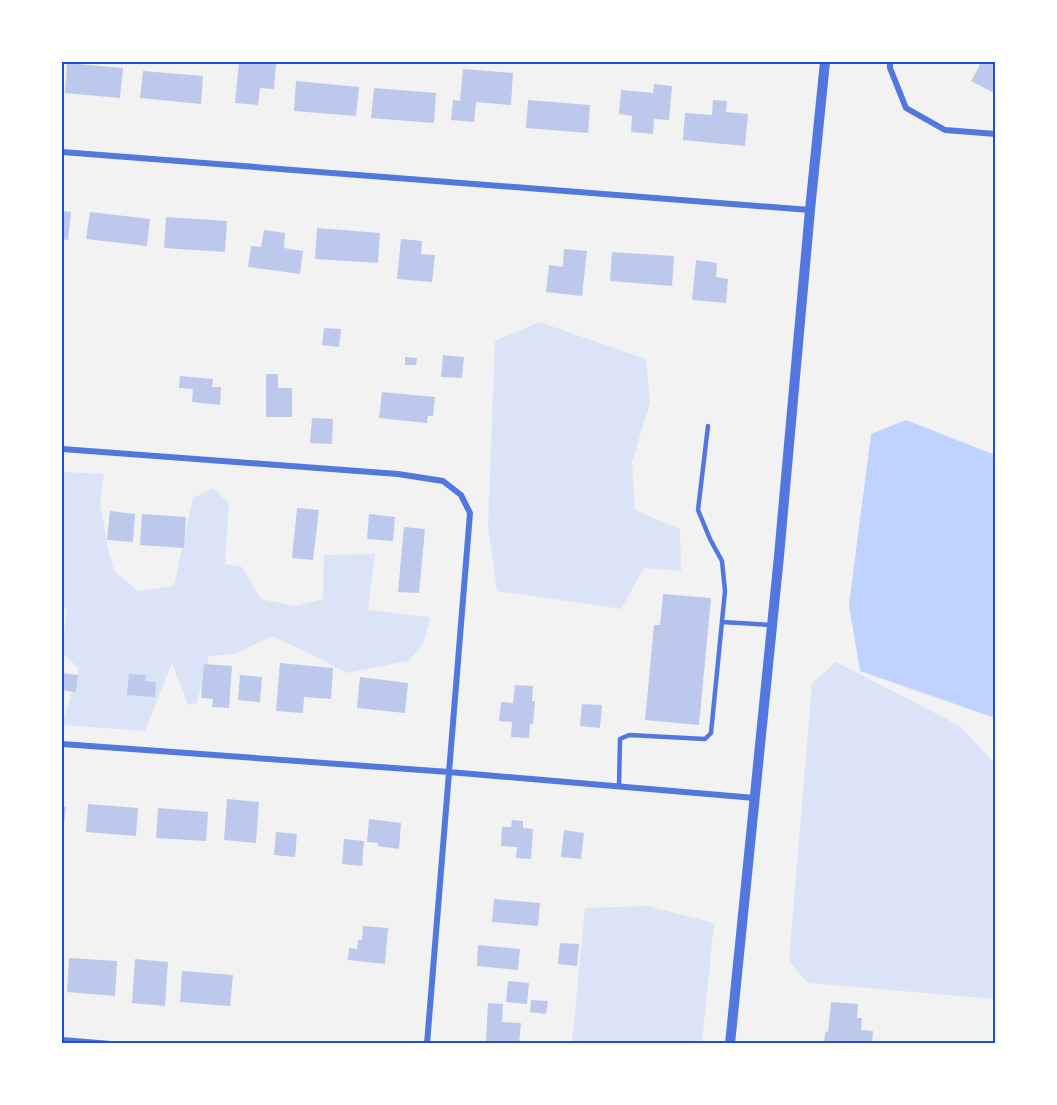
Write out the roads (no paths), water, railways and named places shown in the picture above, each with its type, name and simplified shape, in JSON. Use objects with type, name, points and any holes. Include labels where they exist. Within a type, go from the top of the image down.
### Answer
[{"type":"street","points":[[730,1044],[825,62]]},
{"type":"street","points":[[890,62],[890,68],[906,108],[945,130],[996,134]]},
{"type":"street","points":[[62,152],[810,210]]},
{"type":"street","points":[[62,449],[398,474],[443,481],[461,495],[470,513],[427,1044]]},
{"type":"street","points":[[62,744],[449,772],[755,798]]},
{"type":"street","points":[[62,1040],[111,1044]]},
{"type":"lane","points":[[619,787],[620,739],[629,735],[705,739],[711,733],[725,591],[722,561],[698,510],[708,426]]},
{"type":"lane","points":[[722,622],[772,625]]},
{"type":"water","points":[[906,420],[995,455],[995,718],[860,671],[849,605],[871,434]]}]
